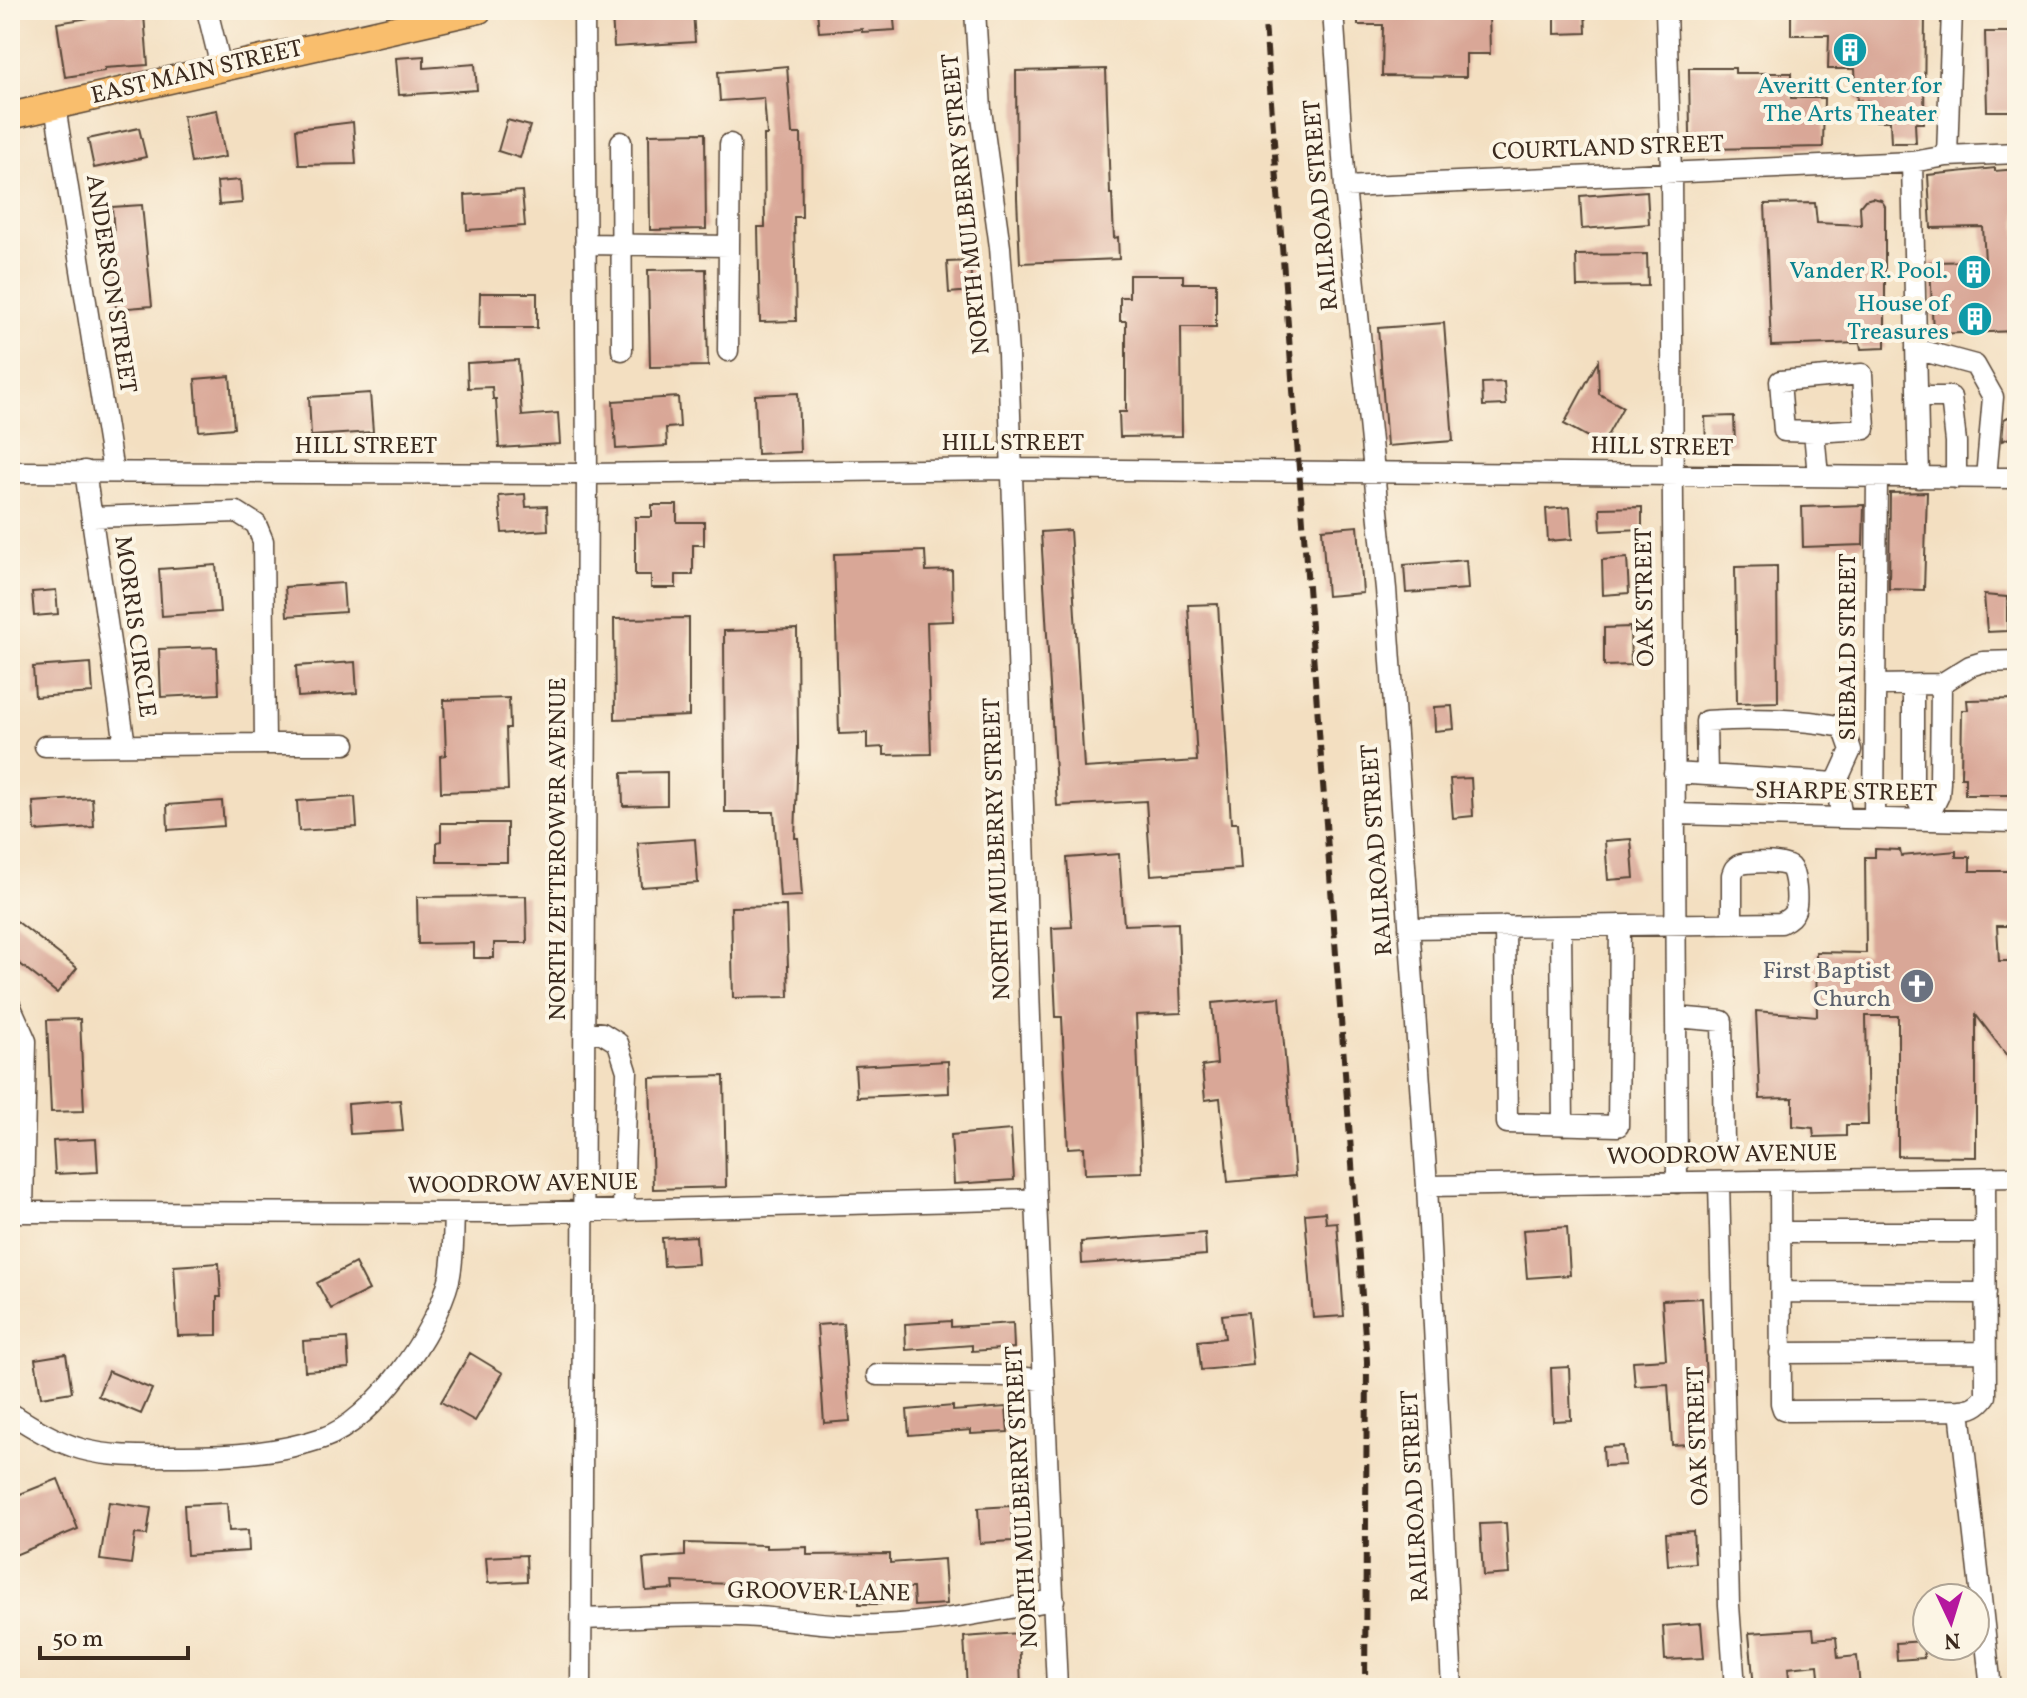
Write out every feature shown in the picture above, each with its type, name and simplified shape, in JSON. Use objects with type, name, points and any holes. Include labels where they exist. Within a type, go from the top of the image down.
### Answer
[{"type":"main road","name":"EAST MAIN STREET","points":[[10,116],[479,10]]},
{"type":"street","points":[[207,10],[221,67]]},
{"type":"street","name":"NORTH ZETTEROWER AVENUE","points":[[581,1688],[587,474],[584,10]]},
{"type":"street","name":"NORTH MULBERRY STREET","points":[[975,10],[981,110],[1000,247],[1008,354],[1036,1199],[1057,1688]]},
{"type":"street","name":"RAILROAD STREET","points":[[1333,10],[1345,187],[1386,589],[1427,1186],[1452,1688]]},
{"type":"street","name":"OAK STREET","points":[[1666,10],[1671,172],[1677,1183]]},
{"type":"street","points":[[1947,156],[1952,10]]},
{"type":"street","name":"ANDERSON STREET","points":[[55,106],[113,472]]},
{"type":"street","points":[[621,142],[622,350]]},
{"type":"street","points":[[728,351],[730,144]]},
{"type":"street","name":"COURTLAND STREET","points":[[1345,187],[1912,162],[1947,156],[2017,153]]},
{"type":"street","points":[[1912,162],[1919,478]]},
{"type":"street","points":[[585,244],[729,246]]},
{"type":"street","points":[[1916,349],[1975,365],[1993,397],[1986,478]]},
{"type":"street","points":[[1862,374],[1865,429],[1814,432],[1784,431],[1780,381],[1862,374]]},
{"type":"street","points":[[1917,397],[1951,397],[1956,478]]},
{"type":"street","points":[[1814,432],[1818,476]]},
{"type":"street","name":"HILL STREET","points":[[10,472],[587,474],[1011,469],[2017,478]]},
{"type":"street","name":"MORRIS CIRCLE","points":[[85,471],[125,745]]},
{"type":"street","name":"SIEBALD STREET","points":[[1874,818],[1877,477]]},
{"type":"street","name":"MORRIS CIRCLE","points":[[93,517],[237,512],[256,524],[263,541],[265,744]]},
{"type":"street","points":[[1875,685],[1941,684],[1970,666],[1983,662],[2017,661]]},
{"type":"street","points":[[1927,820],[1939,795],[1941,684]]},
{"type":"street","points":[[1913,685],[1913,785],[1927,820]]},
{"type":"street","points":[[1707,775],[1706,721],[1784,719],[1843,727],[1851,750],[1836,783],[1842,818]]},
{"type":"street","points":[[1674,733],[1706,735]]},
{"type":"street","name":"MORRIS CIRCLE","points":[[45,746],[345,744]]},
{"type":"street","points":[[1674,773],[1836,783]]},
{"type":"street","name":"SHARPE STREET","points":[[1675,814],[2017,822]]},
{"type":"street","points":[[1409,928],[1732,923]]},
{"type":"street","points":[[1505,926],[1507,1123],[1618,1126],[1620,925]]},
{"type":"street","points":[[1561,926],[1563,1125]]},
{"type":"street","points":[[10,1005],[26,1041],[17,1212]]},
{"type":"street","points":[[1676,1017],[1722,1021],[1724,1143]]},
{"type":"street","points":[[584,1031],[602,1033],[618,1043],[627,1071],[623,1211]]},
{"type":"street","name":"WOODROW AVENUE","points":[[1427,1186],[2017,1177]]},
{"type":"street","points":[[1780,1181],[1783,1409],[1960,1410],[1971,1409],[1986,1396],[1985,1178]]},
{"type":"street","name":"OAK STREET","points":[[1719,1182],[1729,1605],[1735,1688]]},
{"type":"street","name":"WOODROW AVENUE","points":[[17,1212],[623,1211],[1036,1199]]},
{"type":"street","points":[[10,1413],[37,1430],[81,1449],[133,1455],[218,1456],[264,1452],[326,1438],[365,1412],[406,1365],[439,1312],[450,1278],[454,1213]]},
{"type":"street","points":[[1780,1232],[1985,1232]]},
{"type":"street","points":[[1781,1292],[1986,1293]]},
{"type":"street","points":[[1780,1353],[1985,1352]]},
{"type":"street","points":[[877,1375],[1009,1376],[1044,1380]]},
{"type":"street","points":[[1960,1410],[1991,1688]]},
{"type":"street","name":"GROOVER LANE","points":[[582,1619],[758,1617],[811,1624],[880,1625],[953,1618],[1054,1600]]},
{"type":"building","points":[[109,10],[127,10],[127,17],[144,15],[148,65],[105,68],[105,71],[65,77],[57,23],[109,15]]},
{"type":"building","points":[[693,10],[695,42],[614,47],[612,15]]},
{"type":"building","points":[[817,10],[893,10],[895,30],[819,32]]},
{"type":"building","points":[[1358,10],[1489,10],[1490,54],[1466,54],[1466,77],[1382,76],[1383,25],[1358,25]]},
{"type":"building","points":[[1555,10],[1585,10],[1586,33],[1555,34]]},
{"type":"building","points":[[1791,10],[1925,10],[1924,123],[1915,123],[1916,143],[1891,143],[1890,121],[1860,121],[1861,100],[1857,101],[1855,69],[1828,69],[1829,35],[1791,35]]},
{"type":"building","points":[[1985,32],[2017,32],[2017,111],[1987,111]]},
{"type":"building","points":[[424,56],[424,68],[475,64],[477,90],[399,95],[396,58]]},
{"type":"building","points":[[787,66],[792,134],[801,134],[802,217],[794,217],[796,321],[760,322],[758,227],[765,227],[764,135],[767,135],[764,98],[720,101],[718,72]]},
{"type":"building","points":[[1689,68],[1735,68],[1735,73],[1791,73],[1791,98],[1824,98],[1823,147],[1707,149],[1690,134]]},
{"type":"building","points":[[1106,69],[1110,194],[1119,259],[1020,263],[1016,71]]},
{"type":"building","points":[[217,110],[225,157],[191,163],[183,116]]},
{"type":"building","points":[[507,120],[530,126],[520,158],[498,151]]},
{"type":"building","points":[[353,122],[356,164],[299,165],[296,129]]},
{"type":"building","points":[[139,128],[146,157],[94,168],[88,139]]},
{"type":"building","points":[[705,133],[706,229],[650,230],[649,134]]},
{"type":"building","points":[[1995,168],[1995,171],[2017,169],[2017,331],[1933,334],[1930,262],[1985,261],[1983,227],[1931,228],[1928,175]]},
{"type":"building","points":[[240,180],[242,203],[219,205],[217,182]]},
{"type":"building","points":[[522,191],[525,226],[467,230],[465,195]]},
{"type":"building","points":[[1647,191],[1649,224],[1582,229],[1580,196]]},
{"type":"building","points":[[1872,198],[1881,200],[1885,206],[1885,348],[1861,349],[1860,343],[1771,346],[1765,204],[1815,203],[1817,223],[1861,225],[1860,206]]},
{"type":"building","points":[[142,205],[152,306],[116,309],[112,207]]},
{"type":"building","points":[[1647,254],[1648,286],[1577,287],[1576,255]]},
{"type":"building","points":[[970,261],[972,291],[949,293],[947,262]]},
{"type":"building","points":[[706,269],[708,366],[650,367],[648,270]]},
{"type":"building","points":[[1129,275],[1183,275],[1183,283],[1216,283],[1216,327],[1181,327],[1182,436],[1120,437],[1119,412],[1126,412],[1126,321],[1120,321],[1120,297],[1129,297]]},
{"type":"building","points":[[480,293],[537,293],[537,328],[479,328]]},
{"type":"building","points":[[1444,323],[1453,441],[1387,446],[1378,328]]},
{"type":"building","points":[[518,360],[522,416],[558,413],[560,444],[499,448],[496,399],[493,399],[492,387],[468,388],[467,363]]},
{"type":"building","points":[[1598,361],[1599,394],[1623,407],[1602,445],[1564,424]]},
{"type":"building","points":[[230,376],[234,428],[199,431],[195,379]]},
{"type":"building","points":[[1504,382],[1506,405],[1483,406],[1482,383]]},
{"type":"building","points":[[370,393],[373,432],[311,436],[309,397]]},
{"type":"building","points":[[798,393],[800,452],[757,454],[755,395]]},
{"type":"building","points":[[678,397],[680,427],[666,428],[667,446],[616,449],[613,401]]},
{"type":"building","points":[[2017,413],[2017,435],[2002,441],[2004,419]]},
{"type":"building","points":[[1734,416],[1735,444],[1706,445],[1705,417]]},
{"type":"building","points":[[1927,492],[1924,590],[1889,589],[1890,493]]},
{"type":"building","points":[[525,494],[526,507],[547,506],[548,530],[502,533],[499,496]]},
{"type":"building","points":[[652,505],[677,505],[677,522],[704,522],[704,545],[693,545],[693,575],[676,575],[676,588],[651,588],[651,575],[635,575],[635,517],[652,517]]},
{"type":"building","points":[[1864,505],[1863,545],[1803,547],[1802,507]]},
{"type":"building","points":[[1570,507],[1572,539],[1548,541],[1546,509]]},
{"type":"building","points":[[1642,507],[1642,529],[1601,531],[1600,508]]},
{"type":"building","points":[[1358,526],[1363,593],[1327,596],[1322,529]]},
{"type":"building","points":[[1070,530],[1084,768],[1197,761],[1188,605],[1218,604],[1231,823],[1238,823],[1241,869],[1151,875],[1146,801],[1057,806],[1041,532]]},
{"type":"building","points":[[925,551],[926,571],[952,570],[953,621],[927,622],[931,754],[884,755],[884,747],[867,748],[867,733],[839,734],[834,554]]},
{"type":"building","points":[[1627,558],[1629,593],[1603,595],[1602,560]]},
{"type":"building","points":[[1466,560],[1468,589],[1406,593],[1404,565]]},
{"type":"building","points":[[216,565],[220,612],[162,616],[159,569]]},
{"type":"building","points":[[1777,566],[1778,702],[1737,703],[1735,567]]},
{"type":"building","points":[[343,583],[345,612],[287,616],[285,587]]},
{"type":"building","points":[[56,590],[58,614],[34,616],[32,592]]},
{"type":"building","points":[[1984,595],[2007,597],[2007,631],[1987,632]]},
{"type":"building","points":[[689,618],[689,716],[615,719],[614,619]]},
{"type":"building","points":[[1630,627],[1631,665],[1604,666],[1604,628]]},
{"type":"building","points":[[797,629],[795,838],[798,838],[802,896],[780,897],[774,812],[725,812],[724,631]]},
{"type":"building","points":[[217,647],[219,694],[161,697],[159,649]]},
{"type":"building","points":[[355,662],[357,693],[298,697],[296,666]]},
{"type":"building","points":[[91,663],[93,693],[35,697],[33,667]]},
{"type":"building","points":[[509,698],[510,728],[506,728],[508,790],[441,792],[440,756],[446,755],[444,700]]},
{"type":"building","points":[[2017,699],[2017,795],[1965,795],[1965,777],[1961,777],[1962,710],[1968,710],[1967,700]]},
{"type":"building","points":[[1452,706],[1454,729],[1435,731],[1434,707]]},
{"type":"building","points":[[667,772],[667,805],[623,806],[622,773]]},
{"type":"building","points":[[1471,778],[1473,816],[1453,818],[1450,779]]},
{"type":"building","points":[[355,797],[357,827],[299,831],[297,801]]},
{"type":"building","points":[[92,798],[94,827],[35,831],[33,802]]},
{"type":"building","points":[[222,801],[224,826],[168,830],[167,805]]},
{"type":"building","points":[[441,823],[507,823],[507,862],[437,862]]},
{"type":"building","points":[[695,839],[698,883],[641,887],[638,843]]},
{"type":"building","points":[[1631,839],[1634,878],[1608,880],[1605,841]]},
{"type":"building","name":"First Baptist Church","points":[[1875,849],[1900,850],[1901,856],[1956,851],[1956,857],[1970,857],[1970,871],[2017,871],[2017,926],[1997,926],[1999,961],[2017,961],[2017,1069],[1976,1015],[1976,1157],[1898,1156],[1898,1016],[1866,1016],[1868,1125],[1846,1125],[1846,1136],[1814,1137],[1813,1128],[1793,1126],[1793,1098],[1760,1099],[1756,1011],[1817,1016],[1816,952],[1866,953],[1865,857],[1875,857]]},
{"type":"building","points":[[1119,854],[1124,925],[1178,923],[1181,1013],[1136,1015],[1142,1172],[1085,1174],[1084,1147],[1068,1148],[1062,1017],[1056,1017],[1052,928],[1072,927],[1067,858]]},
{"type":"building","points":[[526,896],[527,943],[494,943],[494,958],[474,958],[474,943],[418,944],[417,897]]},
{"type":"building","points":[[786,906],[789,997],[733,998],[731,907]]},
{"type":"building","points":[[10,916],[77,968],[57,993],[10,956]]},
{"type":"building","points":[[1280,997],[1295,1176],[1228,1182],[1220,1098],[1205,1100],[1202,1066],[1217,1064],[1212,1003]]},
{"type":"building","points":[[80,1019],[84,1111],[51,1112],[47,1020]]},
{"type":"building","points":[[948,1061],[949,1093],[857,1097],[855,1066]]},
{"type":"building","points":[[724,1076],[726,1187],[653,1189],[650,1078]]},
{"type":"building","points":[[400,1100],[403,1131],[350,1134],[348,1104]]},
{"type":"building","points":[[1011,1130],[1014,1180],[954,1184],[951,1135]]},
{"type":"building","points":[[96,1139],[98,1172],[55,1174],[53,1141]]},
{"type":"building","points":[[1325,1212],[1326,1223],[1337,1222],[1344,1316],[1313,1318],[1305,1214]]},
{"type":"building","points":[[1567,1227],[1570,1275],[1527,1278],[1523,1230]]},
{"type":"building","points":[[1205,1233],[1206,1255],[1082,1264],[1081,1242]]},
{"type":"building","points":[[696,1236],[698,1264],[664,1266],[662,1238]]},
{"type":"building","points":[[219,1263],[221,1297],[217,1297],[217,1335],[178,1336],[174,1266]]},
{"type":"building","points":[[355,1263],[369,1290],[331,1309],[317,1283]]},
{"type":"building","points":[[1702,1298],[1706,1381],[1701,1381],[1706,1443],[1672,1445],[1668,1384],[1635,1386],[1633,1361],[1666,1359],[1662,1300]]},
{"type":"building","points":[[1248,1312],[1253,1365],[1201,1370],[1198,1341],[1225,1338],[1222,1315]]},
{"type":"building","points":[[951,1321],[951,1327],[1013,1323],[1014,1348],[972,1351],[972,1345],[906,1350],[905,1324]]},
{"type":"building","points":[[843,1323],[850,1421],[824,1423],[817,1325]]},
{"type":"building","points":[[347,1338],[349,1368],[305,1371],[303,1341]]},
{"type":"building","points":[[470,1353],[503,1373],[475,1421],[441,1402]]},
{"type":"building","points":[[66,1354],[72,1392],[41,1397],[35,1359]]},
{"type":"building","points":[[1569,1367],[1571,1420],[1553,1421],[1551,1368]]},
{"type":"building","points":[[108,1371],[152,1389],[141,1414],[98,1396]]},
{"type":"building","points":[[953,1406],[953,1411],[1006,1407],[1008,1432],[971,1434],[971,1430],[909,1435],[907,1410]]},
{"type":"building","points":[[1623,1446],[1625,1465],[1604,1466],[1603,1447]]},
{"type":"building","points":[[58,1479],[78,1529],[10,1557],[10,1498]]},
{"type":"building","points":[[109,1502],[151,1508],[147,1535],[135,1534],[131,1564],[100,1560]]},
{"type":"building","points":[[227,1503],[229,1531],[248,1530],[249,1551],[187,1555],[184,1505]]},
{"type":"building","points":[[1011,1506],[1013,1541],[980,1543],[978,1508]]},
{"type":"building","points":[[1506,1523],[1509,1574],[1483,1576],[1480,1524]]},
{"type":"building","points":[[1693,1531],[1695,1563],[1668,1565],[1666,1533]]},
{"type":"building","points":[[685,1543],[807,1547],[807,1555],[890,1554],[890,1563],[944,1559],[947,1604],[914,1606],[913,1588],[881,1588],[881,1604],[859,1604],[859,1588],[806,1589],[806,1583],[673,1582],[674,1589],[646,1591],[643,1559],[685,1556]]},
{"type":"building","points":[[526,1555],[527,1581],[488,1583],[486,1557]]},
{"type":"building","points":[[1701,1623],[1704,1658],[1665,1660],[1663,1626]]},
{"type":"building","points":[[1813,1629],[1814,1639],[1836,1637],[1838,1658],[1857,1656],[1860,1688],[1820,1688],[1818,1665],[1788,1668],[1790,1688],[1754,1688],[1749,1633]]},
{"type":"building","points":[[1019,1633],[1021,1688],[967,1688],[964,1637]]},
{"type":"building","points":[[1911,1642],[1911,1659],[1897,1660],[1896,1643]]},
{"type":"railway","points":[[1264,10],[1367,1361],[1365,1688]]},
{"type":"place","name":"Averitt Center for The Arts Theater","points":[[1850,50]]},
{"type":"place","name":"Vander R. Pool.","points":[[1974,272]]},
{"type":"place","name":"House of Treasures","points":[[1975,319]]},
{"type":"place","name":"First Baptist Church","points":[[1917,986]]}]
